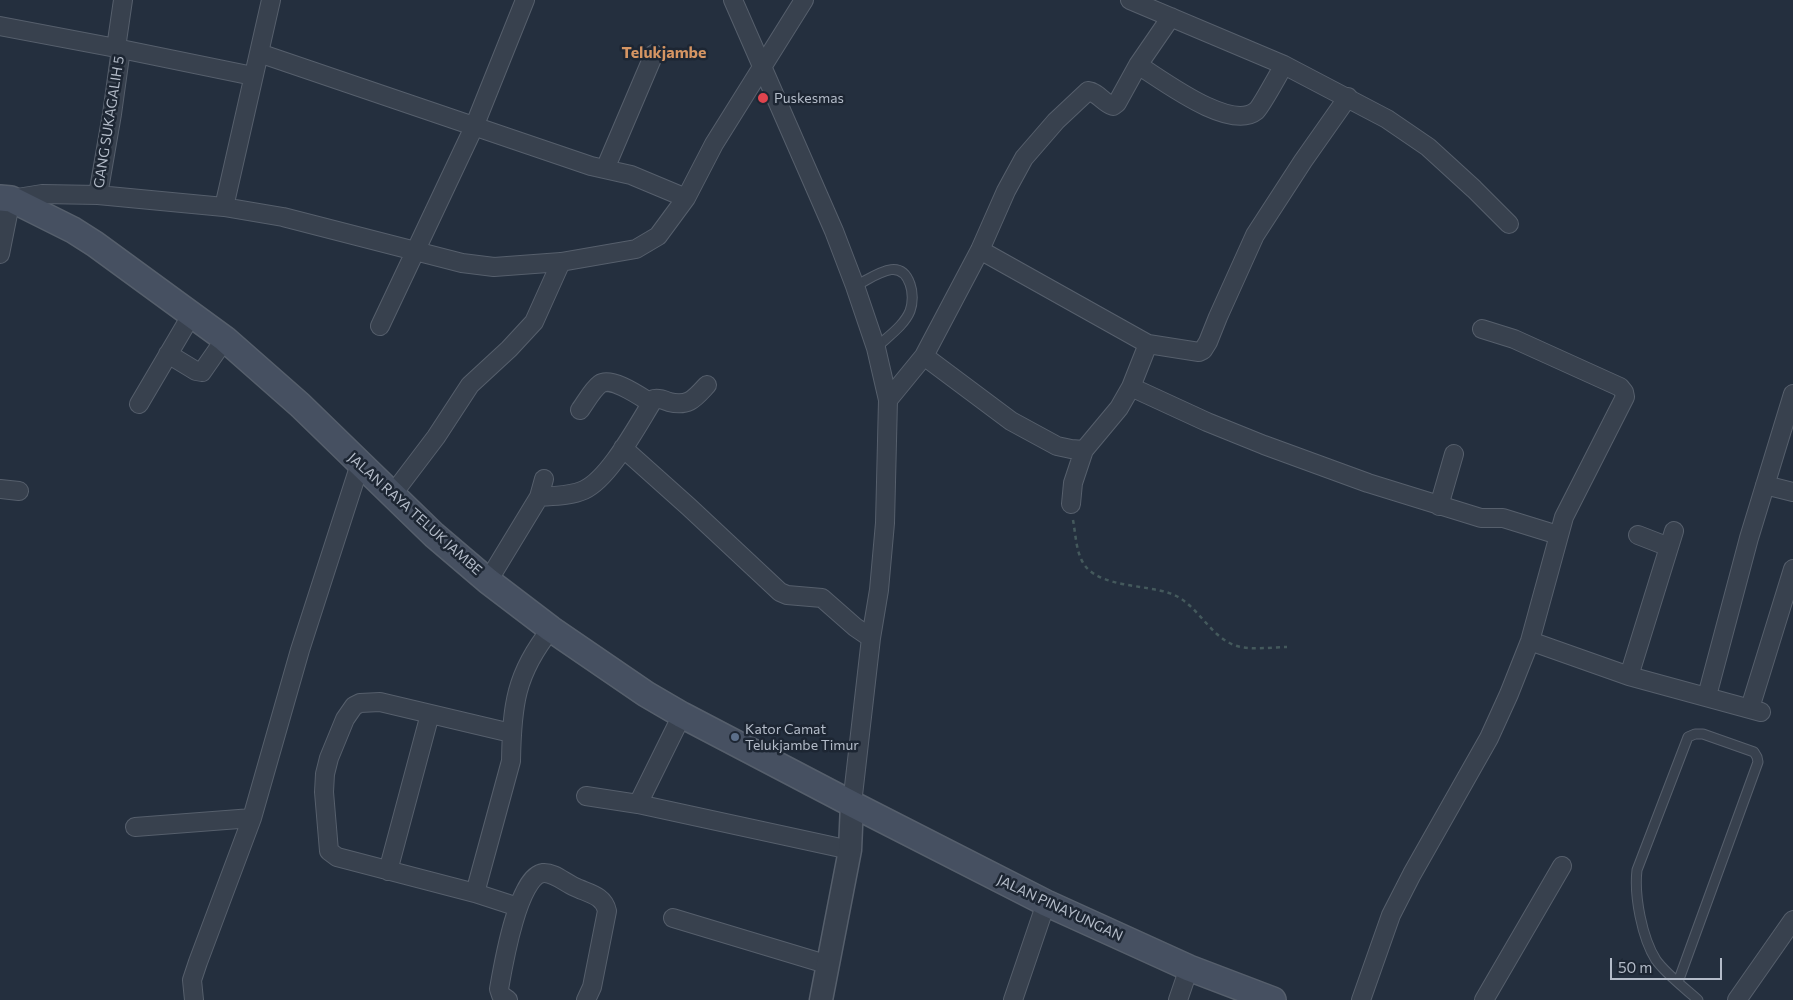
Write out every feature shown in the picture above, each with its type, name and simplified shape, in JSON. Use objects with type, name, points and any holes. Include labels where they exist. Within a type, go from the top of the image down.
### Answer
[{"type":"main road","name":"JALAN RAYA TELUK JAMBE","points":[[5,198],[74,230],[130,268],[225,339],[300,406],[434,535],[551,629],[646,694],[682,715],[852,804]]},
{"type":"main road","name":"JALAN PINAYUNGAN","points":[[852,804],[1046,903],[1189,968],[1273,1000]]},
{"type":"street","name":"GANG SUKAGALIH 5","points":[[98,195],[112,114],[123,0]]},
{"type":"street","points":[[224,207],[271,0]]},
{"type":"street","points":[[380,326],[474,127],[525,0]]},
{"type":"street","points":[[733,0],[834,231],[856,286],[876,348],[888,400],[885,523],[879,590],[871,638],[852,804],[850,850],[821,1000]]},
{"type":"street","points":[[0,254],[5,198],[42,194],[98,195],[224,207],[283,217],[462,262],[494,267],[561,262],[636,249],[658,236],[686,198],[714,144],[804,0]]},
{"type":"street","points":[[1130,0],[1284,65],[1387,119],[1428,147],[1509,224]]},
{"type":"street","points":[[888,400],[924,356],[980,250],[1006,190],[1024,158],[1056,121],[1088,91],[1093,92],[1108,104],[1113,106],[1117,104],[1138,65],[1171,17]]},
{"type":"street","points":[[0,26],[253,76]]},
{"type":"street","points":[[259,53],[591,166],[631,175],[686,198]]},
{"type":"street","points":[[606,169],[654,54]]},
{"type":"street","points":[[1138,65],[1196,102],[1221,113],[1244,116],[1256,111],[1284,65]]},
{"type":"street","points":[[980,250],[1148,344],[1199,352],[1204,350],[1255,235],[1303,161],[1348,97]]},
{"type":"street","points":[[392,495],[436,437],[470,384],[509,349],[534,322],[561,262]]},
{"type":"street","points":[[139,404],[192,314]]},
{"type":"street","points":[[1360,1000],[1391,915],[1488,738],[1509,694],[1530,641],[1564,518],[1625,397],[1620,387],[1550,354],[1514,339],[1482,329]]},
{"type":"street","points":[[168,354],[196,371],[202,372],[225,339]]},
{"type":"street","points":[[1071,504],[1073,483],[1084,450],[1119,408],[1131,387],[1148,344]]},
{"type":"street","points":[[924,356],[1011,421],[1057,446],[1072,450],[1084,450]]},
{"type":"street","points":[[580,410],[600,383],[607,381],[651,403]]},
{"type":"street","points":[[539,497],[584,490],[599,480],[623,448],[654,399],[688,402],[693,400],[707,385]]},
{"type":"street","points":[[1131,387],[1207,422],[1368,483],[1481,518],[1503,518],[1558,535]]},
{"type":"street","points":[[1707,696],[1749,538],[1793,394]]},
{"type":"street","points":[[623,448],[717,532],[780,592],[787,595],[822,598],[855,627],[871,638]]},
{"type":"street","points":[[1439,506],[1454,454]]},
{"type":"street","points":[[194,1000],[192,980],[252,818],[300,650],[360,464]]},
{"type":"street","points":[[488,580],[539,497],[544,479]]},
{"type":"street","points":[[1765,485],[1793,492]]},
{"type":"street","points":[[0,490],[19,491]]},
{"type":"street","points":[[1629,676],[1672,539],[1638,535]]},
{"type":"street","points":[[1530,641],[1629,676],[1756,710],[1793,569]]},
{"type":"street","points":[[475,893],[511,761],[511,733],[514,704],[519,682],[529,659],[551,629]]},
{"type":"street","points":[[511,733],[380,702],[360,703],[354,706],[345,719],[329,758],[325,774],[324,792],[329,851],[337,857],[475,893],[518,907]]},
{"type":"street","points":[[388,871],[430,714]]},
{"type":"street","points":[[638,804],[682,715]]},
{"type":"street","points":[[586,796],[638,804],[850,850]]},
{"type":"street","points":[[135,827],[252,818]]},
{"type":"street","points":[[1484,1000],[1562,866]]},
{"type":"street","points":[[508,1000],[501,995],[499,989],[518,907],[523,893],[531,881],[536,875],[544,873],[551,874],[572,886],[593,894],[606,904],[607,911],[592,987],[586,1000]]},
{"type":"street","points":[[1013,1000],[1046,903]]},
{"type":"street","points":[[673,918],[829,964]]},
{"type":"street","points":[[1737,1000],[1793,920]]},
{"type":"street","points":[[1178,1000],[1189,968]]},
{"type":"lane","points":[[856,286],[885,271],[896,269],[901,270],[908,277],[912,288],[913,298],[910,311],[903,323],[876,348]]},
{"type":"lane","points":[[1678,982],[1758,762],[1758,757],[1754,752],[1703,734],[1695,734],[1688,737],[1636,870],[1635,883],[1645,938],[1656,961],[1678,982],[1698,1000]]},
{"type":"path","points":[[1071,504],[1080,557],[1092,572],[1113,582],[1170,593],[1182,599],[1207,626],[1224,640],[1235,646],[1248,648],[1287,647]]},
{"type":"place","name":"Puskesmas","points":[[763,98]]},
{"type":"place","name":"Kator Camat Telukjambe Timur","points":[[735,737]]},
{"type":"district","name":"Telukjambe","points":[[664,53]]}]
